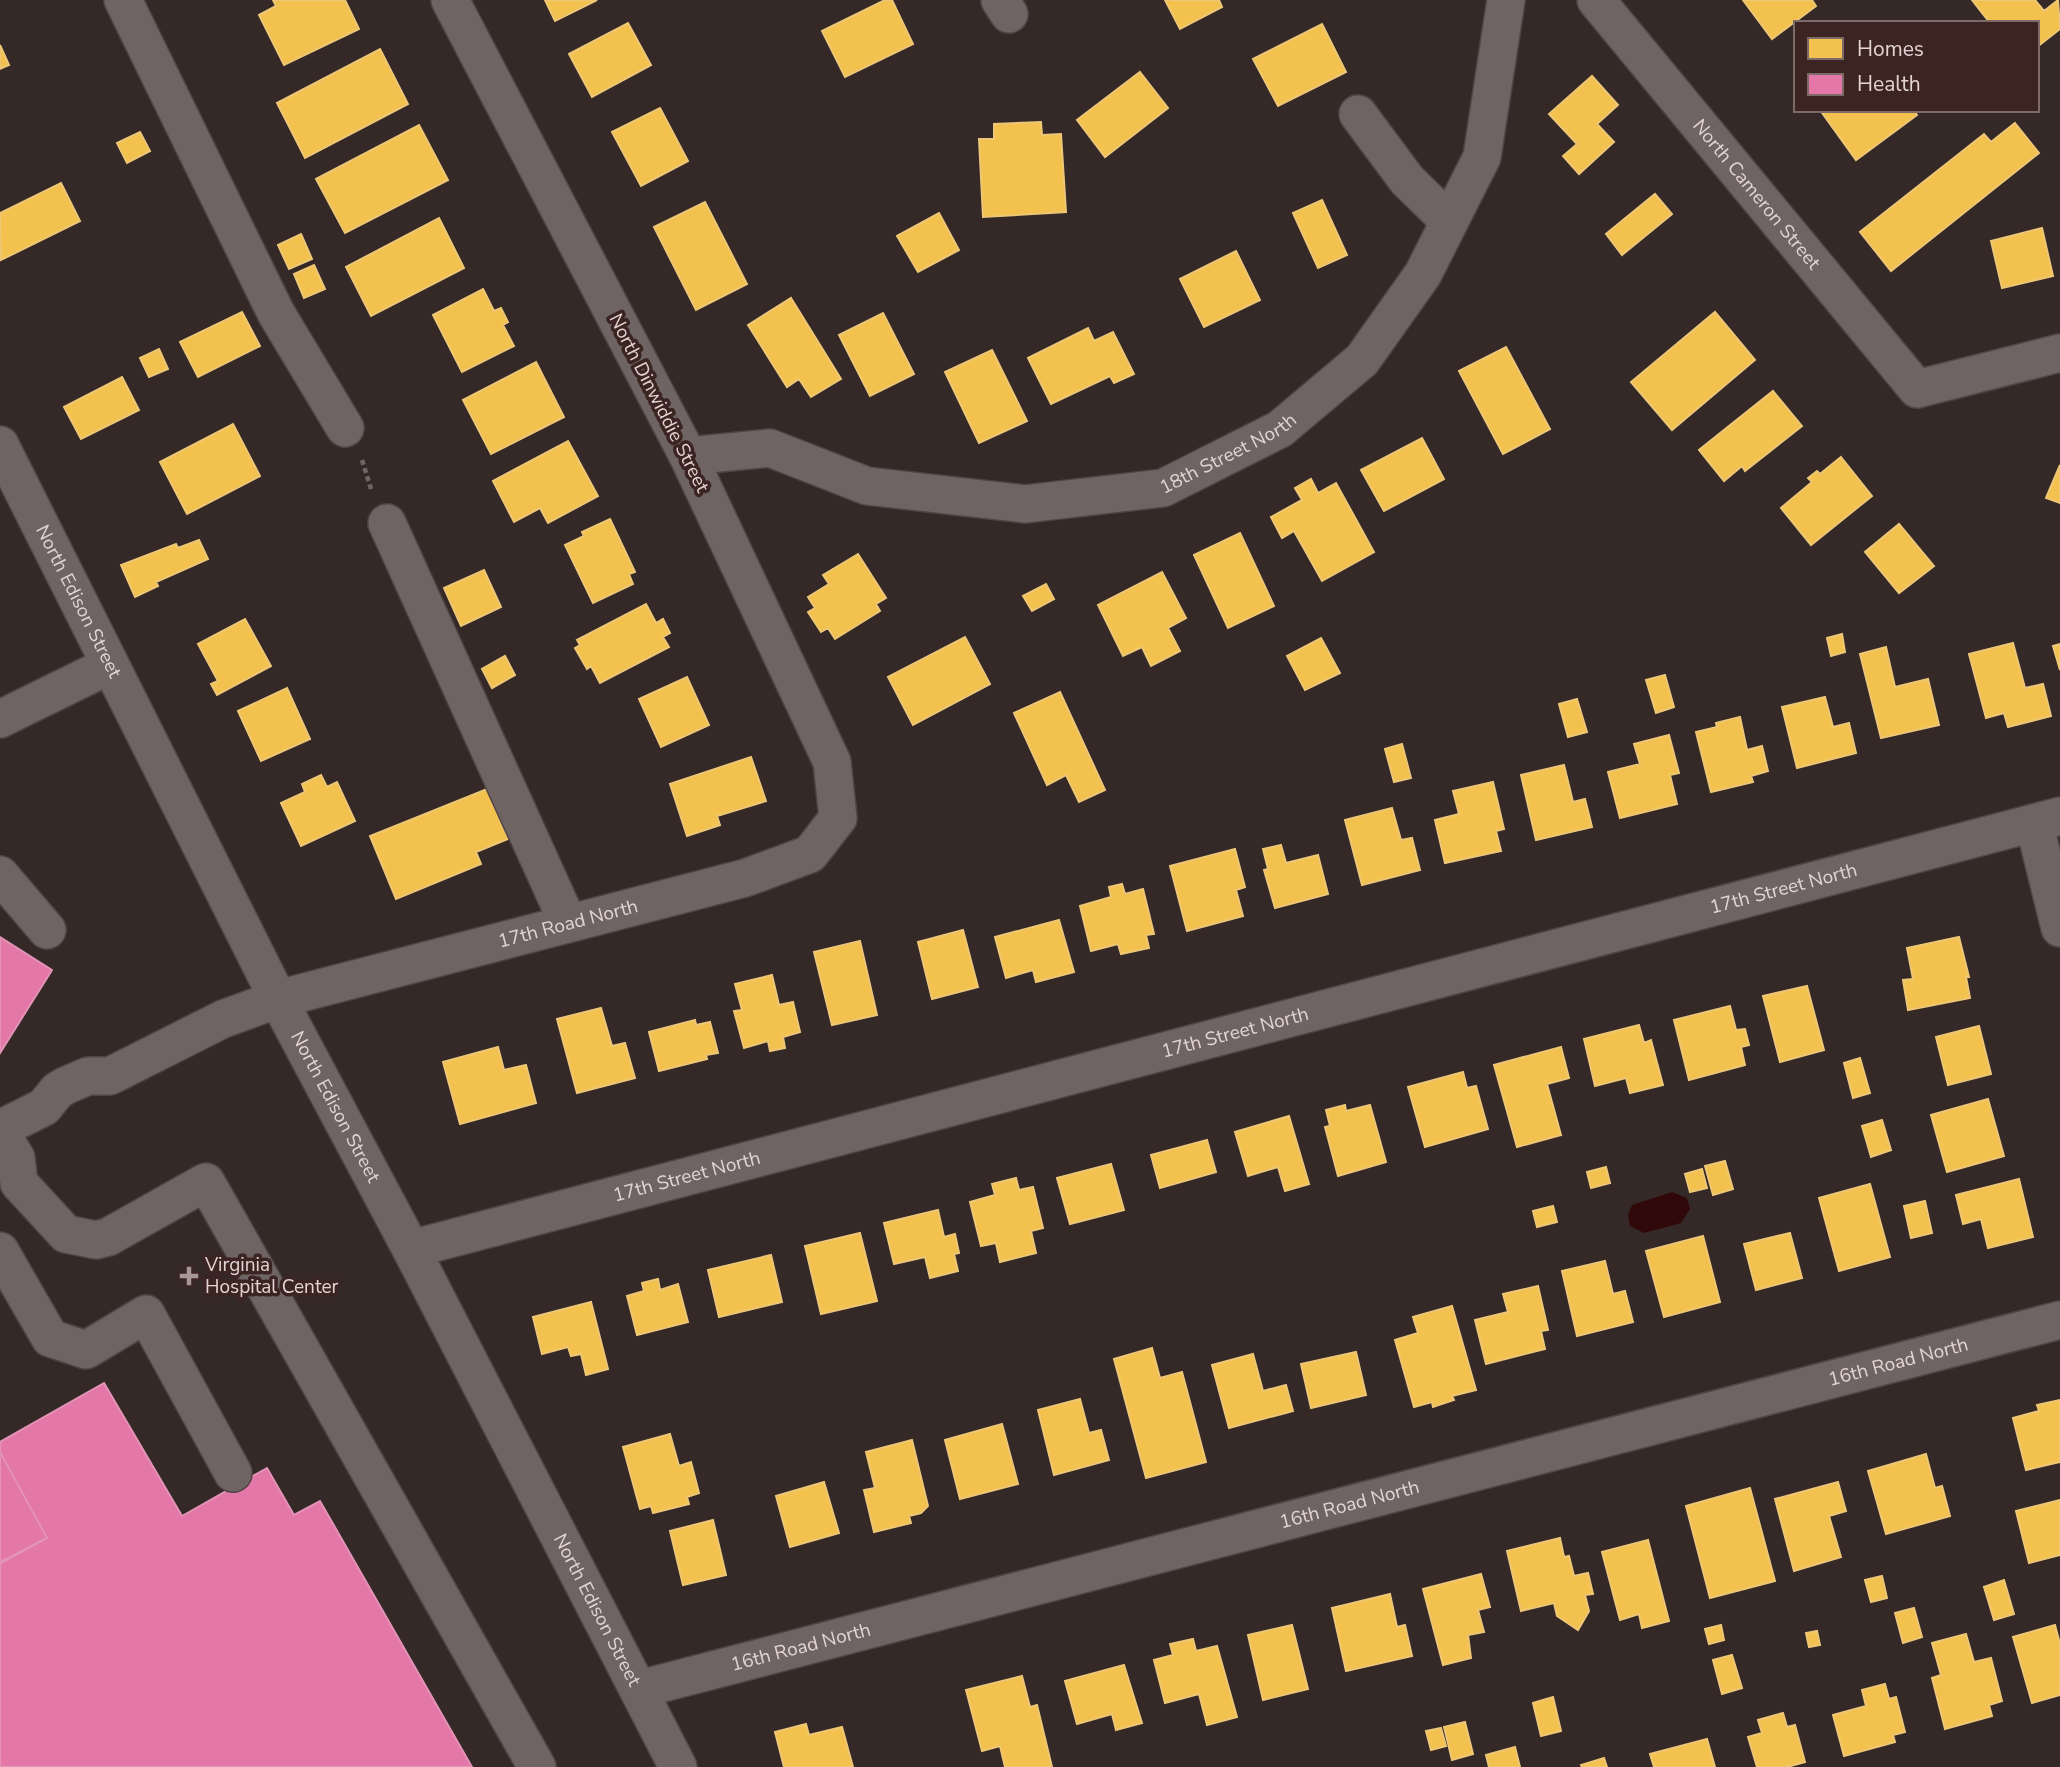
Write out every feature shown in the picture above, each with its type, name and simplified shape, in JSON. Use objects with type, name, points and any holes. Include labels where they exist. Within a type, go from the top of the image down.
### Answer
[{"type":"street","points":[[123,0],[276,313],[345,428]]},
{"type":"street","name":"North Dinwiddie Street","points":[[450,0],[688,456],[832,762],[838,818]]},
{"type":"street","name":"18th Street North","points":[[688,456],[770,448],[867,486],[1025,503],[1163,488],[1280,429],[1362,360],[1423,274],[1482,157],[1506,0]]},
{"type":"street","name":"North Cameron Street","points":[[1596,0],[1917,390],[2060,353]]},
{"type":"street","points":[[1358,114],[1407,180],[1450,221]]},
{"type":"street","name":"North Edison Street","points":[[0,444],[278,999],[411,1249],[678,1767]]},
{"type":"street","points":[[387,523],[568,923]]},
{"type":"street","points":[[2,714],[110,665]]},
{"type":"street","name":"17th Road North","points":[[5,1139],[44,1107],[65,1111],[100,1096],[110,1076],[223,1019],[278,999],[745,878],[810,854],[838,818]]},
{"type":"street","points":[[2047,820],[2060,929]]},
{"type":"street","name":"17th Street North","points":[[411,1249],[2047,820]]},
{"type":"street","points":[[0,875],[47,930]]},
{"type":"street","points":[[5,1139],[19,1182],[66,1234],[96,1240],[108,1237],[206,1182],[537,1767]]},
{"type":"street","points":[[0,1251],[50,1338],[86,1350],[146,1314],[233,1473]]},
{"type":"street","name":"16th Road North","points":[[640,1689],[2060,1321]]},
{"type":"path","points":[[345,428],[354,435],[380,519],[387,523]]},
{"type":"shaded area","points":[[1672,1192],[1687,1198],[1690,1209],[1681,1223],[1644,1233],[1630,1226],[1628,1215],[1632,1205]]},
{"type":"building: Homes","points":[[273,0],[345,0],[359,29],[284,65],[259,15],[276,6]]},
{"type":"building: Homes","points":[[545,0],[597,0],[555,21]]},
{"type":"building: Homes","points":[[885,0],[892,0],[913,44],[845,77],[822,31]]},
{"type":"building: Homes","points":[[1165,0],[1219,0],[1222,7],[1180,29]]},
{"type":"building: Homes","points":[[1743,0],[1812,0],[1816,6],[1772,39]]},
{"type":"building: Homes","points":[[1972,0],[2035,0],[2044,11],[2058,0],[2060,29],[2039,45],[2039,21],[1988,21]]},
{"type":"building: Homes","points":[[628,23],[651,65],[592,97],[569,54]]},
{"type":"building: Homes","points":[[1322,24],[1346,72],[1278,106],[1253,59]]},
{"type":"building: Homes","points":[[0,45],[9,65],[0,69]]},
{"type":"building: Homes","points":[[380,49],[408,104],[305,158],[277,103]]},
{"type":"building: Homes","points":[[1140,72],[1168,108],[1105,157],[1077,120]]},
{"type":"building: Homes","points":[[1592,76],[1618,105],[1597,124],[1614,142],[1579,174],[1563,156],[1577,144],[1549,114]]},
{"type":"building: Homes","points":[[660,108],[688,161],[641,186],[612,132]]},
{"type":"building: Homes","points":[[1821,112],[1915,112],[1917,115],[1856,160]]},
{"type":"building: Homes","points":[[1041,122],[1042,135],[1061,134],[1066,212],[983,217],[979,139],[994,139],[994,124]]},
{"type":"building: Homes","points":[[2015,123],[2039,153],[1891,271],[1860,232],[1984,134],[1991,142]]},
{"type":"building: Homes","points":[[419,125],[448,180],[345,233],[316,179]]},
{"type":"building: Homes","points":[[140,132],[150,151],[127,163],[117,143]]},
{"type":"building: Homes","points":[[61,183],[80,221],[1,260],[0,213]]},
{"type":"building: Homes","points":[[1655,194],[1672,214],[1622,255],[1606,234]]},
{"type":"building: Homes","points":[[1322,200],[1347,255],[1318,268],[1293,213]]},
{"type":"building: Homes","points":[[705,202],[747,284],[696,310],[654,227]]},
{"type":"building: Homes","points":[[939,213],[959,250],[918,272],[897,236]]},
{"type":"building: Homes","points":[[439,218],[464,268],[371,316],[346,267]]},
{"type":"building: Homes","points":[[2042,228],[2053,276],[2002,288],[1991,241]]},
{"type":"building: Homes","points":[[301,234],[312,259],[289,269],[278,245]]},
{"type":"building: Homes","points":[[1236,251],[1260,300],[1204,327],[1180,279]]},
{"type":"building: Homes","points":[[314,265],[325,289],[304,298],[294,274]]},
{"type":"building: Homes","points":[[483,289],[494,311],[501,308],[508,322],[503,325],[514,346],[462,372],[433,315]]},
{"type":"building: Homes","points":[[791,298],[841,379],[811,397],[799,379],[787,387],[748,325]]},
{"type":"building: Homes","points":[[242,312],[260,346],[198,377],[180,342]]},
{"type":"building: Homes","points":[[1715,312],[1755,360],[1672,430],[1631,382]]},
{"type":"building: Homes","points":[[883,313],[914,374],[870,396],[839,335]]},
{"type":"building: Homes","points":[[1088,328],[1094,341],[1113,332],[1134,374],[1114,383],[1110,376],[1051,404],[1028,358]]},
{"type":"building: Homes","points":[[1506,347],[1550,429],[1503,454],[1459,371]]},
{"type":"building: Homes","points":[[159,349],[168,369],[149,377],[140,358]]},
{"type":"building: Homes","points":[[992,350],[1027,421],[979,443],[945,372]]},
{"type":"building: Homes","points":[[536,362],[564,417],[491,454],[463,400]]},
{"type":"building: Homes","points":[[122,377],[139,410],[81,439],[64,407]]},
{"type":"building: Homes","points":[[1773,391],[1802,426],[1745,471],[1742,466],[1724,481],[1699,450]]},
{"type":"building: Homes","points":[[233,424],[260,476],[187,514],[160,462]]},
{"type":"building: Homes","points":[[1422,438],[1444,479],[1384,511],[1361,470]]},
{"type":"building: Homes","points":[[568,441],[598,496],[548,523],[540,508],[514,522],[493,481]]},
{"type":"building: Homes","points":[[1841,457],[1872,496],[1811,545],[1781,508],[1812,482],[1808,478],[1817,471],[1820,474]]},
{"type":"building: Homes","points":[[2060,465],[2060,503],[2046,498]]},
{"type":"building: Homes","points":[[1311,479],[1318,493],[1336,483],[1374,552],[1322,581],[1294,531],[1282,538],[1271,517],[1302,500],[1295,488]]},
{"type":"building: Homes","points":[[610,519],[635,572],[629,574],[633,584],[593,603],[565,545],[584,536],[582,532]]},
{"type":"building: Homes","points":[[1899,524],[1934,566],[1899,593],[1865,552]]},
{"type":"building: Homes","points":[[1240,533],[1274,606],[1228,628],[1194,555]]},
{"type":"building: Homes","points":[[199,540],[208,559],[156,582],[158,586],[135,597],[121,565],[176,544],[178,548]]},
{"type":"building: Homes","points":[[858,554],[886,598],[876,604],[880,611],[835,639],[828,628],[821,632],[808,612],[815,608],[808,597],[829,584],[823,575]]},
{"type":"building: Homes","points":[[484,570],[501,607],[461,626],[444,588]]},
{"type":"building: Homes","points":[[1162,572],[1186,618],[1168,628],[1180,651],[1151,666],[1142,647],[1123,656],[1098,605]]},
{"type":"building: Homes","points":[[1046,584],[1054,599],[1032,611],[1023,596]]},
{"type":"building: Homes","points":[[646,604],[656,623],[663,619],[670,633],[663,637],[669,647],[600,683],[591,666],[587,669],[575,648],[580,645],[577,640]]},
{"type":"building: Homes","points":[[245,619],[271,666],[217,695],[211,684],[218,681],[198,644]]},
{"type":"building: Homes","points":[[1842,634],[1845,652],[1831,656],[1827,638]]},
{"type":"building: Homes","points":[[965,637],[990,684],[913,725],[888,677]]},
{"type":"building: Homes","points":[[1321,638],[1340,673],[1305,690],[1287,656]]},
{"type":"building: Homes","points":[[2013,643],[2025,688],[2043,684],[2051,716],[2008,727],[2004,713],[1986,718],[1969,654]]},
{"type":"building: Homes","points":[[2060,644],[2060,670],[2053,646]]},
{"type":"building: Homes","points":[[1886,647],[1895,687],[1928,679],[1939,725],[1881,738],[1860,654]]},
{"type":"building: Homes","points":[[505,656],[515,675],[492,688],[482,669]]},
{"type":"building: Homes","points":[[1665,675],[1674,707],[1656,713],[1646,680]]},
{"type":"building: Homes","points":[[687,677],[709,725],[661,747],[639,699]]},
{"type":"building: Homes","points":[[287,688],[310,739],[261,761],[238,711]]},
{"type":"building: Homes","points":[[1060,692],[1105,790],[1079,802],[1066,775],[1047,785],[1014,713]]},
{"type":"building: Homes","points":[[1825,697],[1833,727],[1849,723],[1856,753],[1797,768],[1782,707]]},
{"type":"building: Homes","points":[[1577,699],[1587,732],[1568,737],[1559,704]]},
{"type":"building: Homes","points":[[1740,717],[1747,750],[1762,746],[1768,771],[1751,776],[1753,782],[1711,792],[1696,732]]},
{"type":"building: Homes","points":[[1669,735],[1679,773],[1670,775],[1677,804],[1620,818],[1608,772],[1640,764],[1634,744]]},
{"type":"building: Homes","points":[[1402,744],[1411,778],[1394,782],[1385,749]]},
{"type":"building: Homes","points":[[751,757],[766,801],[717,816],[720,825],[687,836],[670,784]]},
{"type":"building: Homes","points":[[1564,765],[1573,802],[1585,799],[1592,827],[1536,840],[1521,775]]},
{"type":"building: Homes","points":[[321,775],[327,787],[337,782],[355,821],[301,846],[281,803],[305,792],[302,784]]},
{"type":"building: Homes","points":[[1493,782],[1504,829],[1496,831],[1501,851],[1445,863],[1435,820],[1459,814],[1453,791]]},
{"type":"building: Homes","points":[[487,789],[508,839],[476,852],[481,864],[396,899],[370,836]]},
{"type":"building: Homes","points":[[1392,808],[1401,840],[1412,838],[1420,870],[1362,885],[1345,820]]},
{"type":"building: Homes","points":[[1281,845],[1286,863],[1318,855],[1328,894],[1275,908],[1264,870],[1268,869],[1263,849]]},
{"type":"building: Homes","points":[[1235,849],[1245,887],[1236,890],[1243,916],[1187,931],[1170,866]]},
{"type":"building: Homes","points":[[1122,884],[1125,894],[1143,889],[1154,934],[1146,935],[1149,948],[1121,954],[1118,944],[1091,951],[1080,906],[1111,897],[1109,887]]},
{"type":"building: Homes","points":[[1059,920],[1074,972],[1036,982],[1033,970],[1006,978],[995,937]]},
{"type":"building: Homes","points":[[963,930],[978,987],[932,999],[918,942]]},
{"type":"building: Homes","points":[[1959,937],[1969,977],[1966,977],[1970,998],[1908,1010],[1903,980],[1913,979],[1907,948]]},
{"type":"building: Homes","points":[[860,941],[877,1015],[832,1025],[814,952]]},
{"type":"building: Homes","points":[[772,975],[779,1005],[793,1002],[800,1032],[783,1037],[785,1048],[770,1051],[768,1041],[744,1048],[734,1011],[742,1010],[735,984]]},
{"type":"building: Homes","points":[[1807,986],[1824,1050],[1780,1062],[1763,996]]},
{"type":"building: Homes","points":[[1730,1006],[1736,1030],[1745,1029],[1749,1045],[1741,1047],[1745,1065],[1689,1080],[1674,1020]]},
{"type":"building: Homes","points":[[601,1008],[612,1046],[625,1043],[635,1078],[577,1093],[557,1019]]},
{"type":"building: Homes","points":[[695,1020],[696,1025],[710,1022],[718,1053],[706,1055],[707,1059],[659,1071],[649,1032]]},
{"type":"building: Homes","points":[[1639,1025],[1644,1043],[1651,1040],[1663,1085],[1630,1093],[1626,1078],[1595,1086],[1584,1039]]},
{"type":"building: Homes","points":[[1979,1026],[1991,1074],[1948,1085],[1936,1037]]},
{"type":"building: Homes","points":[[498,1047],[504,1070],[526,1065],[536,1103],[460,1124],[443,1062]]},
{"type":"building: Homes","points":[[1561,1047],[1569,1078],[1547,1084],[1561,1135],[1517,1147],[1494,1065]]},
{"type":"building: Homes","points":[[1860,1058],[1870,1093],[1853,1098],[1844,1063]]},
{"type":"building: Homes","points":[[1463,1072],[1467,1088],[1476,1086],[1488,1129],[1425,1147],[1408,1087]]},
{"type":"building: Homes","points":[[1988,1099],[2004,1156],[1947,1172],[1931,1115]]},
{"type":"building: Homes","points":[[1345,1105],[1346,1111],[1370,1105],[1386,1162],[1338,1176],[1325,1127],[1330,1126],[1326,1110]]},
{"type":"building: Homes","points":[[1289,1116],[1309,1184],[1285,1191],[1278,1167],[1248,1176],[1235,1132]]},
{"type":"building: Homes","points":[[1882,1120],[1891,1150],[1871,1157],[1862,1126]]},
{"type":"building: Homes","points":[[1207,1140],[1216,1172],[1160,1188],[1151,1155]]},
{"type":"building: Homes","points":[[1725,1161],[1733,1189],[1713,1195],[1705,1166]]},
{"type":"building: Homes","points":[[1111,1164],[1124,1210],[1070,1224],[1057,1178]]},
{"type":"building: Homes","points":[[1606,1167],[1610,1183],[1591,1188],[1587,1172]]},
{"type":"building: Homes","points":[[1702,1169],[1707,1188],[1690,1192],[1685,1174]]},
{"type":"building: Homes","points":[[1016,1178],[1019,1190],[1033,1187],[1043,1228],[1031,1231],[1036,1253],[1000,1262],[996,1243],[981,1246],[970,1202],[995,1195],[992,1184]]},
{"type":"building: Homes","points":[[2019,1179],[2033,1237],[1988,1248],[1981,1219],[1963,1224],[1956,1195]]},
{"type":"building: Homes","points":[[1870,1184],[1890,1257],[1839,1271],[1819,1198]]},
{"type":"building: Homes","points":[[1925,1201],[1932,1233],[1911,1238],[1904,1206]]},
{"type":"building: Homes","points":[[1553,1206],[1557,1222],[1537,1227],[1533,1211]]},
{"type":"building: Homes","points":[[938,1210],[944,1237],[955,1234],[959,1253],[954,1254],[958,1271],[930,1278],[925,1257],[894,1264],[884,1223]]},
{"type":"building: Homes","points":[[860,1233],[877,1301],[821,1314],[805,1246]]},
{"type":"building: Homes","points":[[1790,1233],[1802,1278],[1756,1290],[1744,1244]]},
{"type":"building: Homes","points":[[1703,1236],[1720,1302],[1664,1317],[1646,1251]]},
{"type":"building: Homes","points":[[771,1255],[782,1302],[719,1317],[708,1270]]},
{"type":"building: Homes","points":[[1605,1261],[1613,1294],[1625,1291],[1633,1322],[1577,1336],[1562,1271]]},
{"type":"building: Homes","points":[[658,1279],[660,1290],[678,1284],[688,1322],[637,1335],[627,1296],[644,1291],[642,1283]]},
{"type":"building: Homes","points":[[1538,1286],[1548,1330],[1541,1331],[1545,1349],[1486,1364],[1475,1320],[1508,1312],[1503,1294]]},
{"type":"building: Homes","points":[[591,1302],[608,1369],[586,1375],[581,1354],[571,1356],[568,1347],[542,1354],[533,1317]]},
{"type":"building: Homes","points":[[1452,1306],[1476,1390],[1452,1396],[1454,1400],[1433,1407],[1432,1402],[1414,1407],[1395,1340],[1418,1333],[1413,1317]]},
{"type":"building: Homes","points":[[1152,1348],[1160,1378],[1182,1372],[1206,1462],[1146,1478],[1114,1359]]},
{"type":"building: Homes","points":[[1356,1352],[1366,1395],[1311,1408],[1301,1364]]},
{"type":"building: Homes","points":[[1253,1354],[1263,1391],[1286,1385],[1293,1411],[1229,1428],[1212,1365]]},
{"type":"building: Homes","points":[[1080,1399],[1089,1433],[1101,1430],[1109,1460],[1054,1475],[1038,1410]]},
{"type":"building: Homes","points":[[2060,1400],[2060,1462],[2026,1470],[2013,1418],[2039,1411],[2037,1405]]},
{"type":"building: Homes","points":[[1002,1424],[1018,1484],[960,1499],[945,1440]]},
{"type":"building: Homes","points":[[670,1434],[679,1466],[691,1462],[699,1493],[687,1497],[689,1504],[653,1513],[651,1506],[640,1509],[623,1447]]},
{"type":"building: Homes","points":[[912,1440],[928,1506],[921,1513],[909,1516],[911,1523],[874,1532],[864,1490],[875,1488],[866,1452]]},
{"type":"building: Homes","points":[[1926,1454],[1935,1488],[1942,1486],[1950,1516],[1886,1534],[1868,1471]]},
{"type":"building: Homes","points":[[824,1482],[839,1533],[790,1547],[776,1496]]},
{"type":"building: Homes","points":[[1838,1482],[1846,1511],[1829,1516],[1841,1557],[1794,1571],[1775,1499]]},
{"type":"building: Homes","points":[[1750,1488],[1775,1581],[1710,1598],[1686,1506]]},
{"type":"building: Homes","points":[[2060,1500],[2060,1555],[2029,1563],[2016,1511]]},
{"type":"building: Homes","points":[[713,1520],[726,1575],[683,1585],[670,1531]]},
{"type":"building: Homes","points":[[1560,1538],[1564,1557],[1569,1556],[1574,1576],[1588,1573],[1593,1594],[1585,1595],[1589,1611],[1578,1630],[1557,1616],[1554,1603],[1521,1611],[1507,1551]]},
{"type":"building: Homes","points":[[1648,1540],[1669,1621],[1642,1628],[1639,1614],[1620,1620],[1602,1552]]},
{"type":"building: Homes","points":[[1481,1574],[1490,1607],[1478,1610],[1484,1632],[1468,1635],[1471,1658],[1443,1665],[1423,1589]]},
{"type":"building: Homes","points":[[1882,1576],[1887,1598],[1871,1602],[1865,1580]]},
{"type":"building: Homes","points":[[2004,1580],[2014,1614],[1994,1620],[1984,1587]]},
{"type":"building: Homes","points":[[1390,1594],[1397,1627],[1405,1625],[1412,1656],[1346,1671],[1332,1608]]},
{"type":"building: Homes","points":[[1914,1608],[1922,1637],[1903,1643],[1895,1613]]},
{"type":"building: Homes","points":[[1292,1625],[1308,1689],[1263,1700],[1248,1635]]},
{"type":"building: Homes","points":[[1721,1625],[1724,1640],[1709,1644],[1705,1629]]},
{"type":"building: Homes","points":[[2055,1625],[2060,1644],[2060,1695],[2032,1703],[2013,1637]]},
{"type":"building: Homes","points":[[1817,1631],[1820,1645],[1809,1647],[1806,1633]]},
{"type":"building: Homes","points":[[1966,1634],[1974,1662],[1991,1658],[2002,1701],[1989,1705],[1992,1716],[1945,1729],[1932,1678],[1941,1675],[1932,1643]]},
{"type":"building: Homes","points":[[1193,1639],[1196,1651],[1217,1646],[1237,1717],[1207,1725],[1199,1694],[1165,1703],[1154,1660],[1173,1655],[1170,1644]]},
{"type":"building: Homes","points":[[1732,1655],[1742,1688],[1722,1694],[1713,1660]]},
{"type":"building: Homes","points":[[1124,1665],[1142,1723],[1116,1730],[1112,1714],[1077,1724],[1065,1681]]},
{"type":"building: Homes","points":[[1022,1676],[1030,1707],[1037,1705],[1052,1767],[1005,1767],[1000,1746],[982,1751],[966,1690]]},
{"type":"building: Homes","points":[[1885,1684],[1889,1699],[1896,1697],[1905,1732],[1893,1735],[1895,1742],[1844,1756],[1833,1715],[1866,1706],[1862,1690]]},
{"type":"building: Homes","points":[[1553,1697],[1561,1731],[1541,1736],[1533,1703]]},
{"type":"building: Homes","points":[[1783,1713],[1787,1727],[1795,1725],[1805,1762],[1787,1767],[1757,1767],[1748,1737],[1762,1733],[1758,1720]]},
{"type":"building: Homes","points":[[1465,1722],[1473,1754],[1452,1760],[1444,1727]]},
{"type":"building: Homes","points":[[806,1724],[809,1735],[842,1727],[853,1767],[784,1767],[775,1732]]},
{"type":"building: Homes","points":[[1441,1728],[1446,1746],[1431,1750],[1426,1731]]},
{"type":"building: Homes","points":[[1707,1739],[1715,1767],[1654,1767],[1650,1754]]},
{"type":"building: Homes","points":[[1515,1747],[1520,1767],[1489,1767],[1486,1755]]},
{"type":"building: Homes","points":[[1604,1758],[1607,1767],[1581,1765]]},
{"type":"building: Health","points":[[0,937],[52,970],[0,1053]]},
{"type":"building: Health","points":[[104,1383],[182,1516],[267,1468],[294,1515],[320,1501],[472,1767],[0,1767],[0,1562],[47,1538],[0,1452],[0,1442]]},
{"type":"building: Health","points":[[0,1452],[47,1538],[1,1563],[0,1562]]},
{"type":"place","name":"Virginia Hospital Center","points":[[189,1276]]}]
